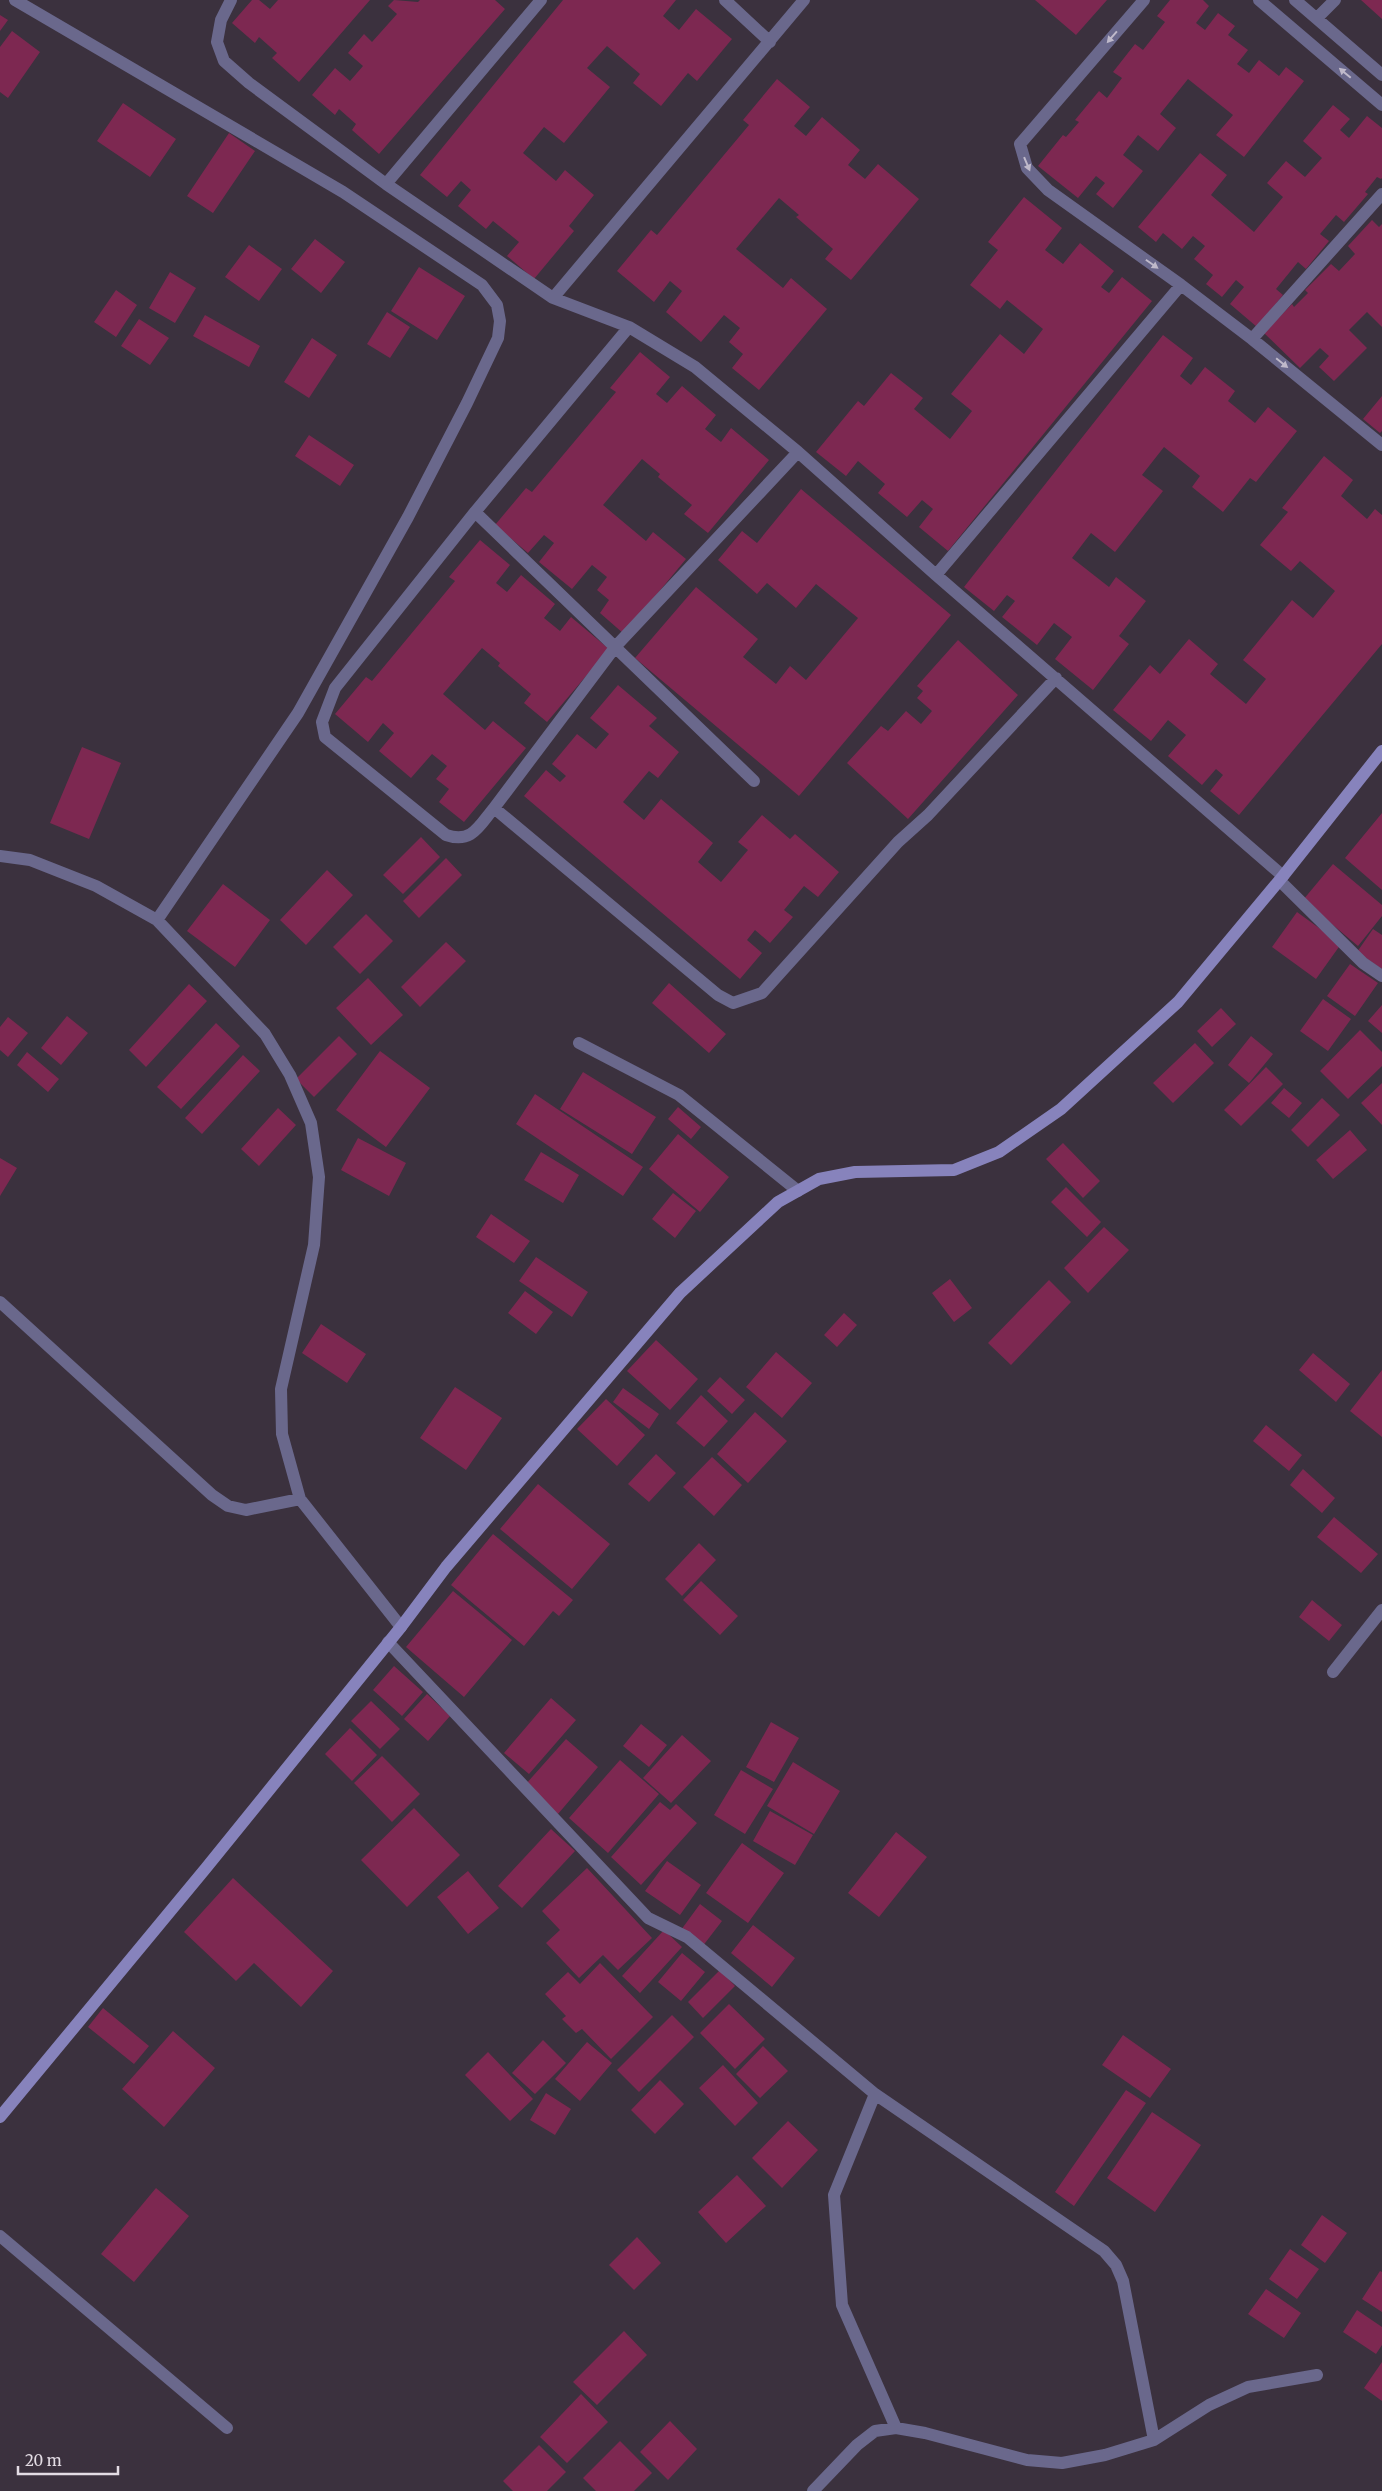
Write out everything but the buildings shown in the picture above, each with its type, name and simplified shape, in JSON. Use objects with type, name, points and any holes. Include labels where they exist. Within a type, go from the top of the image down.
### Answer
[{"type":"street","points":[[15,0],[343,192],[482,285],[497,305],[500,321],[498,338],[458,420],[408,516],[298,713],[157,920]]},
{"type":"street","points":[[231,0],[221,20],[217,42],[224,61],[249,83],[386,184],[553,298],[628,327],[695,367],[798,452],[936,575],[1056,678],[1282,879],[1364,963],[1382,976]]},
{"type":"street","points":[[386,184],[541,0]]},
{"type":"street","points":[[725,0],[770,42]]},
{"type":"street","points":[[553,298],[804,0]]},
{"type":"street","points":[[1144,0],[1020,144],[1027,168],[1048,190],[1181,284],[1382,445]]},
{"type":"street","points":[[1259,0],[1382,105]]},
{"type":"street","points":[[1295,0],[1382,75]]},
{"type":"street","points":[[1318,18],[1335,0]]},
{"type":"street","points":[[1252,339],[1382,194]]},
{"type":"street","points":[[936,575],[1181,284]]},
{"type":"street","points":[[628,327],[475,512],[335,688],[322,722],[326,737],[446,835],[458,840],[471,836],[616,646],[798,452]]},
{"type":"street","points":[[475,512],[754,780]]},
{"type":"street","points":[[494,808],[718,995],[733,1003],[762,993],[898,842],[928,814],[1056,678]]},
{"type":"street","points":[[0,2117],[401,1627],[446,1567],[680,1292],[778,1202],[819,1179],[855,1172],[954,1170],[999,1152],[1061,1109],[1178,1002],[1282,879],[1382,751]]},
{"type":"street","points":[[0,856],[30,860],[96,886],[157,920],[265,1034],[290,1076],[311,1123],[319,1177],[314,1245],[281,1389],[282,1434],[300,1499],[401,1627]]},
{"type":"street","points":[[579,1043],[679,1095],[798,1191]]},
{"type":"street","points":[[0,1302],[212,1494],[228,1506],[246,1510],[300,1499]]},
{"type":"street","points":[[1333,1672],[1382,1610]]},
{"type":"street","points":[[388,1642],[648,1918],[687,1937],[875,2094],[1104,2251],[1116,2265],[1123,2281],[1154,2440]]},
{"type":"street","points":[[875,2094],[834,2195],[842,2305],[896,2428]]},
{"type":"street","points":[[0,2236],[227,2428]]},
{"type":"street","points":[[813,2491],[857,2445],[875,2432],[896,2428],[925,2433],[1027,2460],[1062,2463],[1105,2455],[1154,2440],[1209,2405],[1248,2387],[1317,2375]]}]
